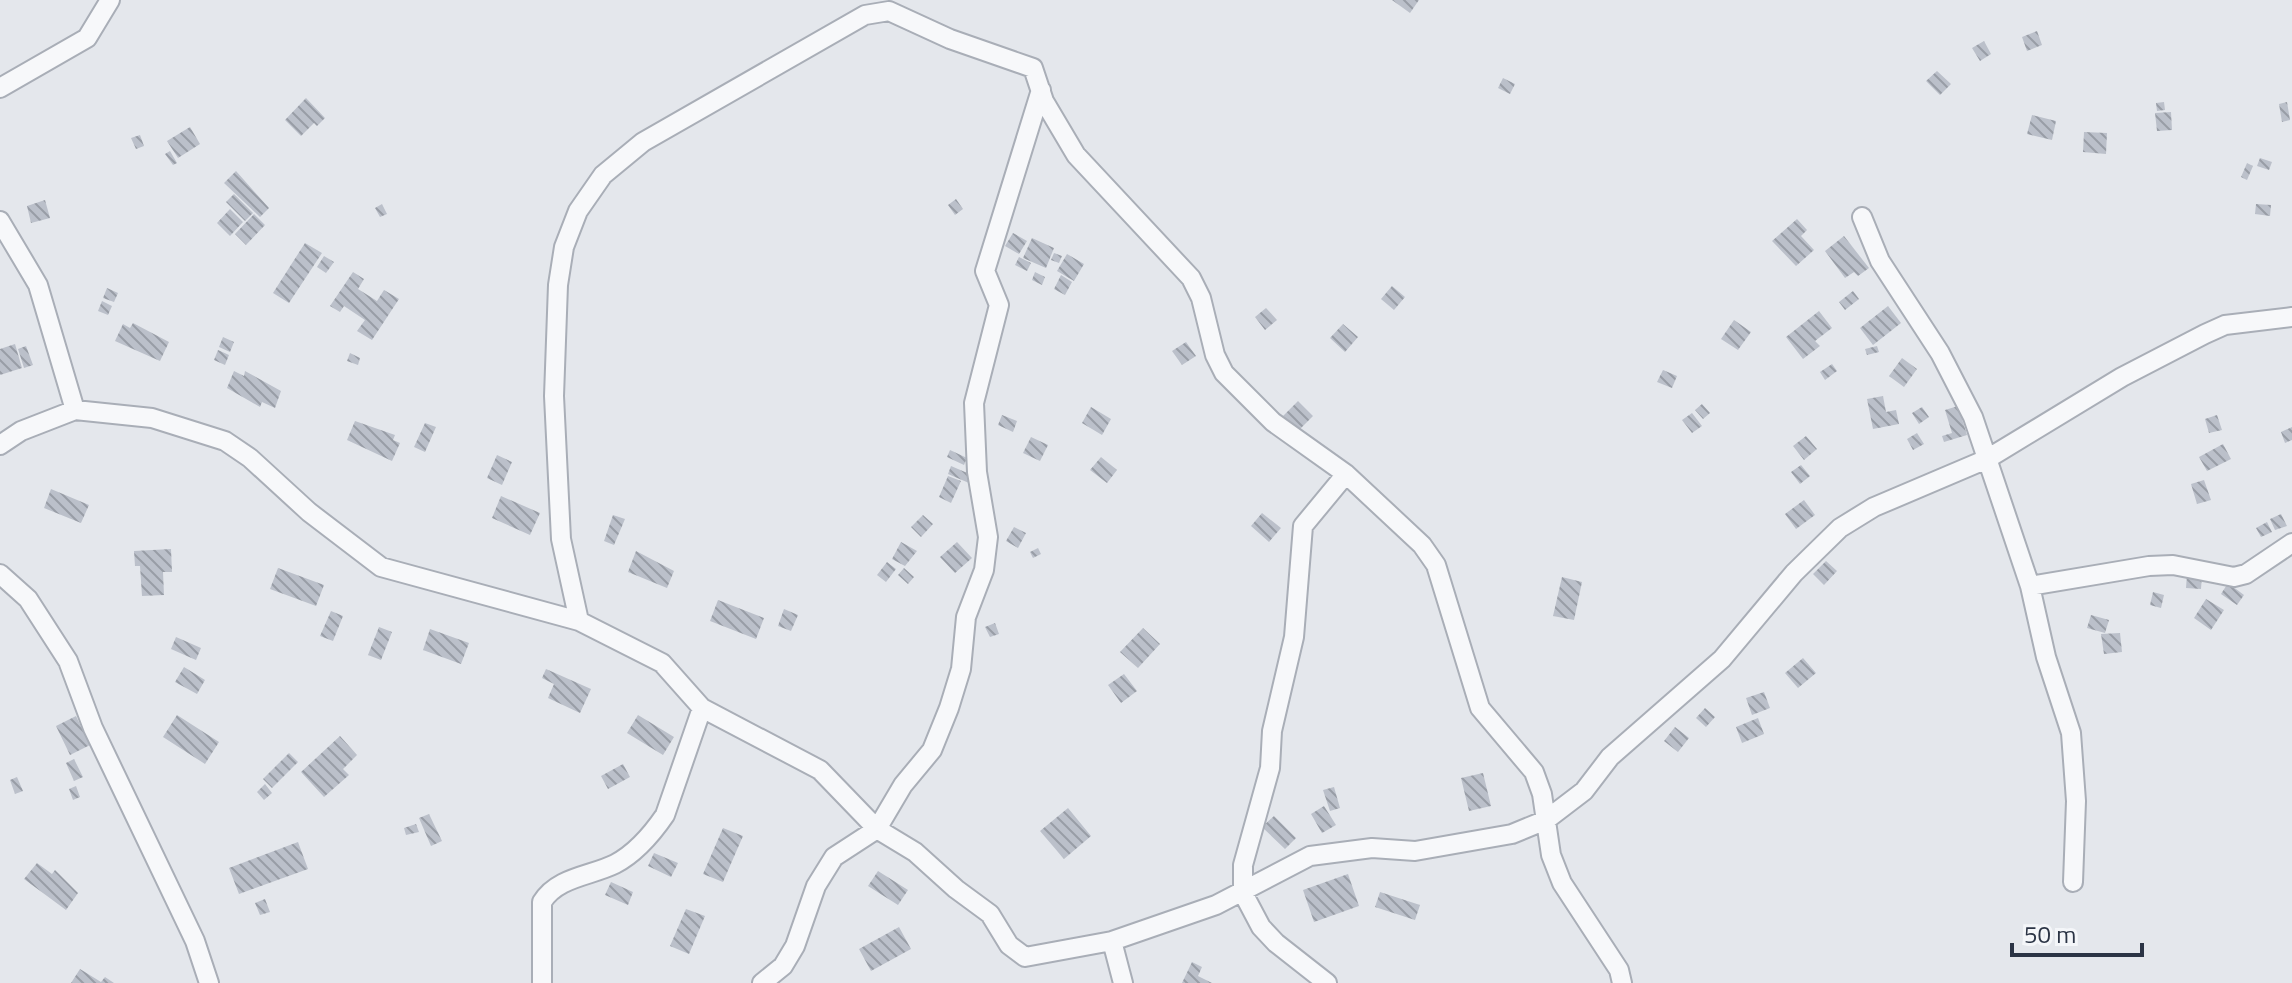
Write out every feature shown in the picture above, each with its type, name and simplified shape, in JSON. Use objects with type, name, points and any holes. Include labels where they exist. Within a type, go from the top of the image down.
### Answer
[{"type":"street","points":[[0,88],[87,38],[110,0]]},
{"type":"street","points":[[579,621],[561,539],[554,396],[558,285],[572,225],[603,175],[643,142],[865,15],[880,10],[899,14],[950,39],[1029,63],[1037,73],[1041,90],[1076,155],[1191,278],[1201,298],[1215,355],[1224,373],[1273,422],[1346,474],[1422,545],[1436,565],[1480,708],[1534,772],[1551,855],[1562,883],[1619,970],[1622,983]]},
{"type":"street","points":[[762,983],[783,966],[795,946],[816,886],[834,857],[877,829],[938,736],[961,669],[966,617],[984,570],[988,537],[977,472],[974,403],[999,305],[985,271],[1041,90]]},
{"type":"street","points":[[1862,217],[1880,261],[1964,397],[2030,586],[2046,657],[2071,733],[2076,801],[2073,882]]},
{"type":"street","points":[[0,221],[38,285],[75,410]]},
{"type":"street","points":[[0,445],[21,431],[75,410],[152,418],[225,441],[259,465],[309,512],[381,567],[579,621],[662,663],[702,708],[820,770],[877,829],[915,852],[990,914],[1016,952],[1025,957],[1112,941],[1243,893],[1310,856],[1372,848],[1415,851],[1512,834],[1546,820],[1584,791],[1610,757],[1722,659],[1794,573],[1840,528],[1874,507],[1987,459],[2122,377],[2205,334],[2225,325],[2292,317]]},
{"type":"street","points":[[1327,983],[1276,943],[1261,927],[1243,893],[1243,865],[1270,768],[1272,731],[1294,637],[1303,526],[1346,474]]},
{"type":"street","points":[[2030,586],[2149,566],[2173,565],[2234,577],[2246,574],[2292,543]]},
{"type":"street","points":[[0,574],[28,599],[68,661],[93,728],[195,941],[209,983]]},
{"type":"street","points":[[542,983],[542,902],[555,887],[615,864],[656,828],[665,815],[702,708]]},
{"type":"street","points":[[1112,941],[1123,983]]},
{"type":"building","points":[[1392,0],[1419,0],[1410,13]]},
{"type":"building","points":[[2037,31],[2042,45],[2027,51],[2022,37]]},
{"type":"building","points":[[1984,41],[1991,54],[1980,61],[1972,48]]},
{"type":"building","points":[[1937,71],[1951,84],[1940,95],[1926,81]]},
{"type":"building","points":[[1503,78],[1515,84],[1510,94],[1498,88]]},
{"type":"building","points":[[306,98],[325,118],[317,126],[314,123],[301,136],[285,120]]},
{"type":"building","points":[[2164,102],[2165,110],[2157,111],[2156,103]]},
{"type":"building","points":[[2287,102],[2290,120],[2282,122],[2279,104]]},
{"type":"building","points":[[2171,112],[2172,130],[2157,131],[2155,113]]},
{"type":"building","points":[[2032,115],[2056,121],[2052,140],[2027,134]]},
{"type":"building","points":[[190,127],[200,144],[178,158],[167,141]]},
{"type":"building","points":[[2084,132],[2107,133],[2106,154],[2083,152]]},
{"type":"building","points":[[140,135],[144,146],[136,149],[131,138]]},
{"type":"building","points":[[170,151],[177,163],[173,165],[165,154]]},
{"type":"building","points":[[2260,158],[2272,162],[2269,170],[2257,166]]},
{"type":"building","points":[[2247,163],[2253,166],[2247,180],[2241,177]]},
{"type":"building","points":[[236,171],[269,208],[260,217],[224,183]]},
{"type":"building","points":[[234,194],[253,213],[245,221],[226,202]]},
{"type":"building","points":[[956,199],[963,209],[955,215],[948,205]]},
{"type":"building","points":[[45,200],[50,218],[31,223],[27,206]]},
{"type":"building","points":[[382,204],[387,214],[380,217],[375,208]]},
{"type":"building","points":[[2256,204],[2271,205],[2270,216],[2255,214]]},
{"type":"building","points":[[230,209],[243,222],[230,236],[217,223]]},
{"type":"building","points":[[254,214],[265,225],[246,245],[235,234]]},
{"type":"building","points":[[1797,219],[1807,230],[1801,236],[1814,250],[1796,266],[1772,241]]},
{"type":"building","points":[[1013,233],[1027,241],[1019,254],[1005,246]]},
{"type":"building","points":[[1844,236],[1869,268],[1858,276],[1854,272],[1845,278],[1825,251]]},
{"type":"building","points":[[1032,238],[1054,248],[1046,268],[1023,258]]},
{"type":"building","points":[[305,243],[322,253],[289,303],[273,293]]},
{"type":"building","points":[[1054,253],[1062,256],[1059,263],[1051,260]]},
{"type":"building","points":[[1067,254],[1084,264],[1074,281],[1057,271]]},
{"type":"building","points":[[324,256],[334,262],[326,273],[317,267]]},
{"type":"building","points":[[1019,257],[1031,263],[1027,271],[1015,265]]},
{"type":"building","points":[[353,272],[364,279],[358,289],[377,301],[384,290],[399,299],[372,340],[357,331],[365,320],[344,306],[340,312],[330,306]]},
{"type":"building","points":[[1035,272],[1045,277],[1042,285],[1032,280]]},
{"type":"building","points":[[1061,275],[1072,282],[1065,295],[1054,289]]},
{"type":"building","points":[[1392,286],[1405,297],[1394,310],[1381,299]]},
{"type":"building","points":[[107,288],[118,293],[114,302],[103,298]]},
{"type":"building","points":[[1853,291],[1859,299],[1845,310],[1839,302]]},
{"type":"building","points":[[102,301],[112,306],[108,315],[98,311]]},
{"type":"building","points":[[1888,306],[1901,323],[1873,345],[1860,328]]},
{"type":"building","points":[[1266,308],[1277,320],[1265,330],[1255,317]]},
{"type":"building","points":[[1819,311],[1832,328],[1815,341],[1820,346],[1803,359],[1786,337]]},
{"type":"building","points":[[1734,320],[1751,332],[1738,350],[1721,339]]},
{"type":"building","points":[[133,323],[169,342],[160,361],[115,341],[123,324],[130,328]]},
{"type":"building","points":[[1343,324],[1358,337],[1345,352],[1330,338]]},
{"type":"building","points":[[223,337],[234,342],[230,352],[219,347]]},
{"type":"building","points":[[1186,342],[1196,356],[1182,365],[1172,351]]},
{"type":"building","points":[[15,344],[22,368],[0,375],[0,349]]},
{"type":"building","points":[[26,346],[33,365],[24,368],[18,349]]},
{"type":"building","points":[[1877,346],[1879,352],[1867,355],[1865,349]]},
{"type":"building","points":[[218,350],[229,355],[225,365],[214,360]]},
{"type":"building","points":[[350,353],[360,358],[358,365],[347,361]]},
{"type":"building","points":[[1902,358],[1917,369],[1904,387],[1889,376]]},
{"type":"building","points":[[1832,364],[1837,371],[1825,380],[1820,372]]},
{"type":"building","points":[[1663,370],[1677,376],[1672,388],[1657,382]]},
{"type":"building","points":[[234,371],[244,376],[245,371],[281,391],[275,408],[262,402],[260,407],[227,388]]},
{"type":"building","points":[[1883,396],[1886,412],[1896,410],[1899,424],[1873,429],[1867,399]]},
{"type":"building","points":[[1298,401],[1313,416],[1298,431],[1283,416]]},
{"type":"building","points":[[1702,404],[1710,413],[1703,419],[1695,410]]},
{"type":"building","points":[[1958,406],[1967,435],[1944,442],[1942,436],[1952,433],[1945,410]]},
{"type":"building","points":[[1091,407],[1111,419],[1102,435],[1082,423]]},
{"type":"building","points":[[1922,407],[1929,417],[1919,424],[1912,413]]},
{"type":"building","points":[[1692,413],[1702,426],[1692,433],[1682,420]]},
{"type":"building","points":[[1002,415],[1017,421],[1013,432],[998,425]]},
{"type":"building","points":[[2217,415],[2222,430],[2209,433],[2205,419]]},
{"type":"building","points":[[355,421],[395,435],[393,440],[400,443],[392,461],[347,440]]},
{"type":"building","points":[[425,423],[436,427],[425,452],[414,447]]},
{"type":"building","points":[[2292,427],[2292,440],[2285,443],[2281,432]]},
{"type":"building","points":[[1917,433],[1924,444],[1913,450],[1907,439]]},
{"type":"building","points":[[1806,436],[1817,449],[1804,460],[1793,446]]},
{"type":"building","points":[[1031,437],[1048,445],[1040,461],[1023,453]]},
{"type":"building","points":[[2223,444],[2231,459],[2207,471],[2199,457]]},
{"type":"building","points":[[950,450],[967,458],[964,465],[947,457]]},
{"type":"building","points":[[497,455],[512,462],[502,485],[487,478]]},
{"type":"building","points":[[1101,457],[1117,470],[1107,483],[1090,470]]},
{"type":"building","points":[[1801,465],[1810,476],[1800,484],[1791,472]]},
{"type":"building","points":[[951,466],[972,475],[969,483],[948,474]]},
{"type":"building","points":[[948,476],[961,481],[951,503],[939,497]]},
{"type":"building","points":[[2204,480],[2211,500],[2197,504],[2191,484]]},
{"type":"building","points":[[51,489],[89,505],[81,523],[44,508]]},
{"type":"building","points":[[501,496],[540,513],[530,535],[492,518]]},
{"type":"building","points":[[1804,500],[1815,515],[1796,529],[1785,514]]},
{"type":"building","points":[[1262,513],[1281,528],[1269,542],[1251,526]]},
{"type":"building","points":[[2281,514],[2287,526],[2275,530],[2270,519]]},
{"type":"building","points":[[613,515],[625,519],[614,545],[604,541]]},
{"type":"building","points":[[923,515],[933,524],[921,537],[911,527]]},
{"type":"building","points":[[2267,522],[2272,532],[2261,537],[2256,528]]},
{"type":"building","points":[[1014,527],[1026,533],[1018,548],[1006,541]]},
{"type":"building","points":[[901,542],[917,551],[905,566],[892,559]]},
{"type":"building","points":[[957,542],[972,558],[955,573],[940,557]]},
{"type":"building","points":[[1038,548],[1041,554],[1033,558],[1030,552]]},
{"type":"building","points":[[171,549],[172,572],[163,572],[164,595],[142,596],[140,566],[135,566],[134,551]]},
{"type":"building","points":[[636,551],[674,571],[667,588],[628,572]]},
{"type":"building","points":[[1826,561],[1837,571],[1824,585],[1813,574]]},
{"type":"building","points":[[887,562],[896,569],[886,582],[877,575]]},
{"type":"building","points":[[278,568],[324,585],[316,606],[270,589]]},
{"type":"building","points":[[904,568],[914,577],[908,584],[898,575]]},
{"type":"building","points":[[2187,574],[2202,575],[2201,589],[2186,588]]},
{"type":"building","points":[[1562,577],[1582,582],[1574,620],[1553,616]]},
{"type":"building","points":[[2228,583],[2244,595],[2237,605],[2221,594]]},
{"type":"building","points":[[2153,592],[2164,595],[2161,608],[2150,605]]},
{"type":"building","points":[[2206,599],[2224,610],[2211,630],[2194,618]]},
{"type":"building","points":[[718,600],[764,618],[756,639],[710,621]]},
{"type":"building","points":[[784,609],[798,615],[791,631],[778,626]]},
{"type":"building","points":[[331,611],[343,616],[333,641],[320,636]]},
{"type":"building","points":[[2091,615],[2109,620],[2105,633],[2087,628]]},
{"type":"building","points":[[995,623],[999,634],[990,637],[985,627]]},
{"type":"building","points":[[379,627],[392,632],[381,660],[368,655]]},
{"type":"building","points":[[1143,628],[1160,644],[1138,668],[1120,652]]},
{"type":"building","points":[[430,629],[469,643],[461,664],[423,650]]},
{"type":"building","points":[[2120,633],[2122,652],[2104,654],[2101,634]]},
{"type":"building","points":[[176,637],[201,648],[196,660],[171,649]]},
{"type":"building","points":[[1803,658],[1816,673],[1798,688],[1785,673]]},
{"type":"building","points":[[184,667],[205,680],[197,694],[175,682]]},
{"type":"building","points":[[546,669],[591,689],[580,713],[548,698],[554,684],[542,678]]},
{"type":"building","points":[[1124,674],[1137,691],[1121,703],[1108,685]]},
{"type":"building","points":[[1764,692],[1770,708],[1752,715],[1746,698]]},
{"type":"building","points":[[1705,708],[1715,717],[1706,727],[1696,718]]},
{"type":"building","points":[[177,715],[219,742],[205,764],[163,737]]},
{"type":"building","points":[[638,715],[674,737],[663,755],[627,733]]},
{"type":"building","points":[[76,716],[90,745],[70,755],[56,726]]},
{"type":"building","points":[[1758,718],[1764,734],[1742,743],[1736,727]]},
{"type":"building","points":[[1675,727],[1689,738],[1678,752],[1664,741]]},
{"type":"building","points":[[340,736],[357,755],[343,769],[349,775],[324,797],[301,772]]},
{"type":"building","points":[[289,753],[298,762],[272,788],[263,779]]},
{"type":"building","points":[[74,759],[83,777],[74,781],[66,763]]},
{"type":"building","points":[[623,764],[630,777],[608,789],[601,776]]},
{"type":"building","points":[[1483,773],[1491,806],[1469,811],[1461,778]]},
{"type":"building","points":[[17,777],[23,791],[15,794],[10,780]]},
{"type":"building","points":[[265,784],[272,793],[264,800],[257,792]]},
{"type":"building","points":[[76,786],[80,797],[73,800],[69,789]]},
{"type":"building","points":[[1334,787],[1340,808],[1330,811],[1323,790]]},
{"type":"building","points":[[1324,806],[1336,825],[1322,833],[1311,814]]},
{"type":"building","points":[[1068,808],[1091,836],[1064,859],[1040,831]]},
{"type":"building","points":[[429,814],[442,841],[431,846],[419,818]]},
{"type":"building","points":[[1274,816],[1296,838],[1285,849],[1262,827]]},
{"type":"building","points":[[416,824],[419,832],[406,835],[404,828]]},
{"type":"building","points":[[723,828],[743,836],[723,882],[703,874]]},
{"type":"building","points":[[298,842],[308,869],[239,894],[229,868]]},
{"type":"building","points":[[654,853],[678,863],[671,877],[648,866]]},
{"type":"building","points":[[37,863],[52,874],[55,870],[78,893],[66,910],[24,879]]},
{"type":"building","points":[[878,871],[908,890],[898,905],[868,886]]},
{"type":"building","points":[[1348,874],[1359,906],[1314,922],[1303,890]]},
{"type":"building","points":[[611,882],[633,892],[628,905],[605,895]]},
{"type":"building","points":[[1380,892],[1420,905],[1415,920],[1375,907]]},
{"type":"building","points":[[265,899],[270,912],[260,915],[255,903]]},
{"type":"building","points":[[686,909],[705,916],[689,954],[670,946]]},
{"type":"building","points":[[899,927],[911,949],[871,971],[859,949]]},
{"type":"building","points":[[1192,962],[1202,967],[1198,976],[1212,983],[1182,983]]},
{"type":"building","points":[[80,969],[101,982],[105,977],[114,983],[71,983]]}]
